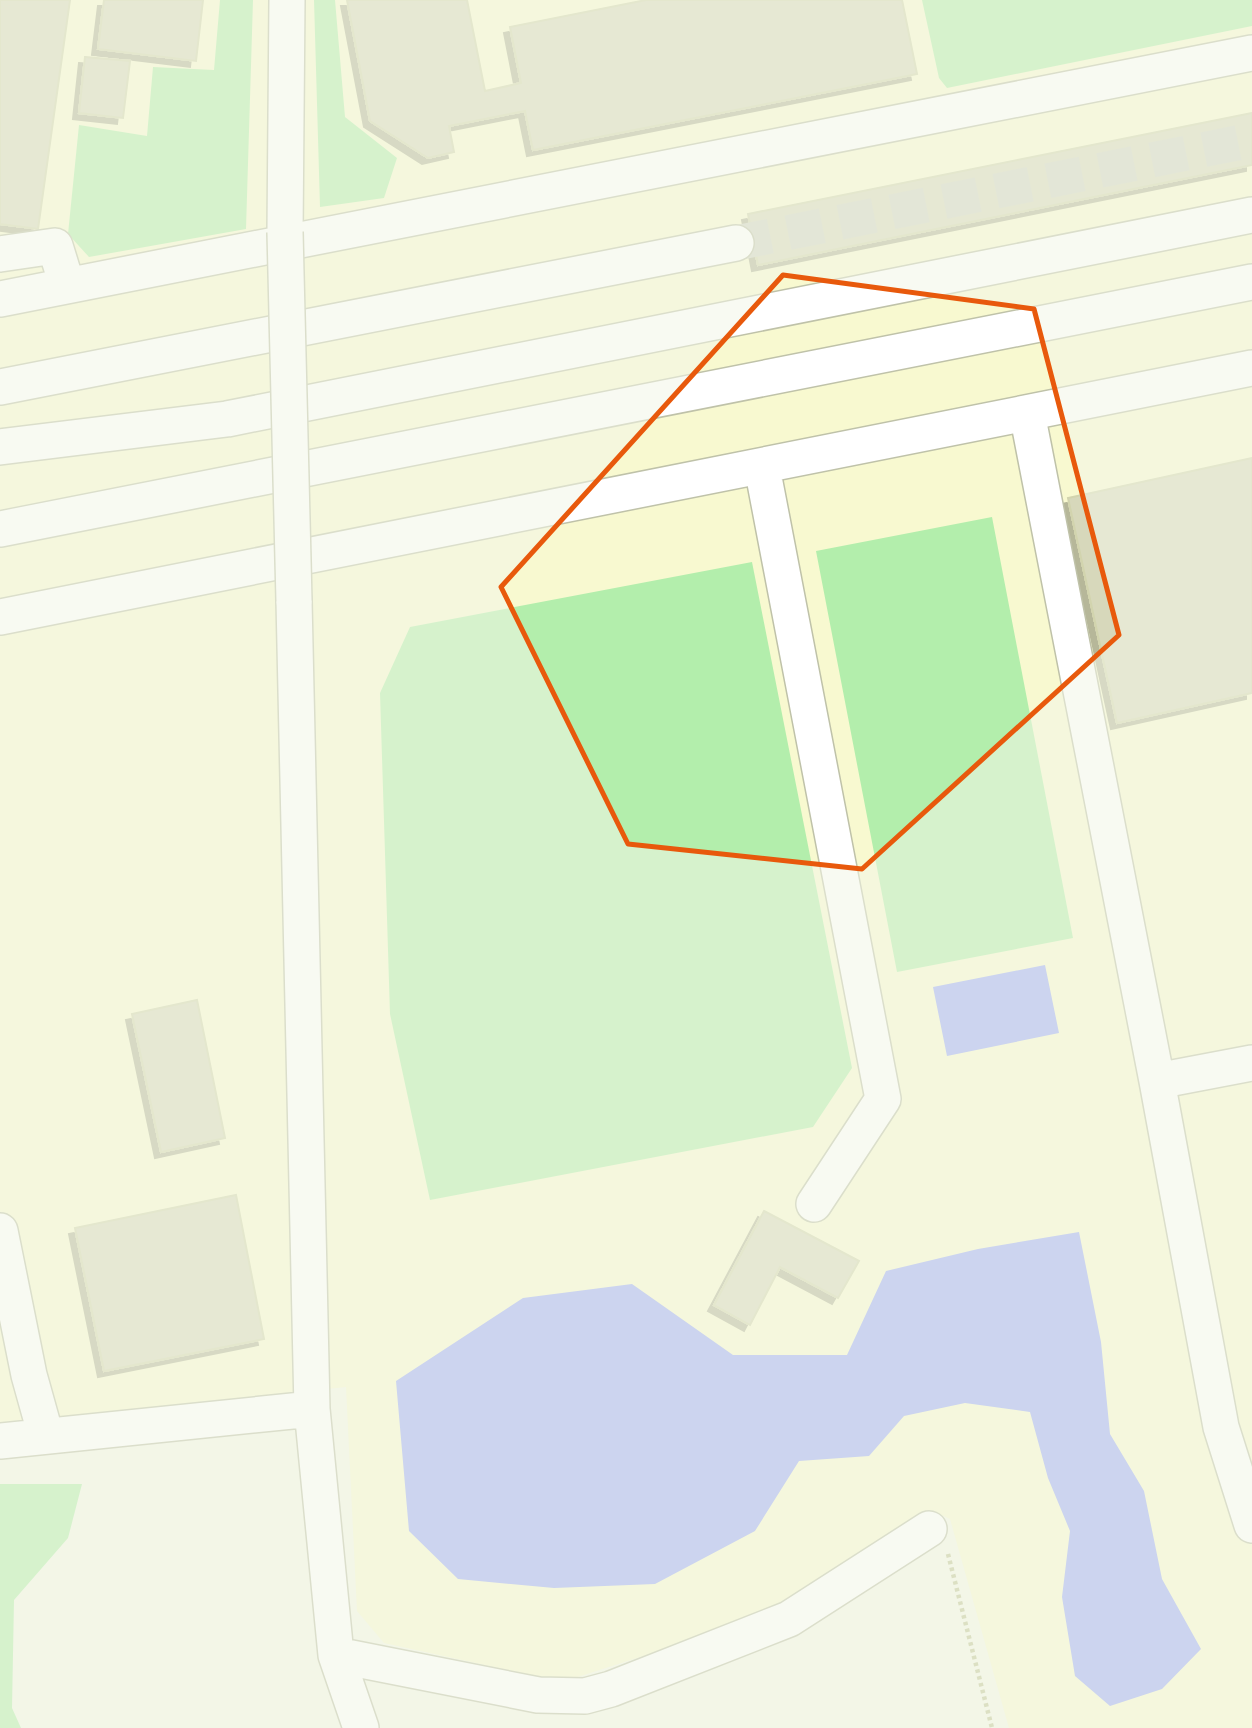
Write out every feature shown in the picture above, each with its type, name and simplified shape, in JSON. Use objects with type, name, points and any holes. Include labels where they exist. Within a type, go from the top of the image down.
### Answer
[{"type":"street","points":[[287,0],[285,232],[312,1409],[335,1655],[361,1728]]},
{"type":"street","points":[[0,299],[1252,53]]},
{"type":"street","points":[[0,447],[227,419],[1252,215]]},
{"type":"street","points":[[0,387],[736,243]]},
{"type":"street","points":[[0,254],[55,246],[67,285]]},
{"type":"street","points":[[0,528],[1252,282]]},
{"type":"street","points":[[0,617],[1252,368]]},
{"type":"street","points":[[1027,413],[1157,1081],[1221,1427],[1252,1525]]},
{"type":"street","points":[[762,467],[883,1099],[814,1204]]},
{"type":"street","points":[[1157,1081],[1252,1063]]},
{"type":"street","points":[[0,1231],[29,1376],[46,1436]]},
{"type":"street","points":[[0,1441],[312,1409]]},
{"type":"street","points":[[335,1655],[538,1695],[585,1696],[611,1689],[789,1619],[929,1529]]},
{"type":"path","points":[[929,1529],[945,1543],[992,1728]]},
{"type":"highlighted area","points":[[783,275],[1034,309],[1119,635],[862,869],[628,844],[501,587]]},
{"type":"shaded area","points":[[0,0],[1252,0],[1252,1728],[1009,1728],[950,1519],[937,1513],[759,1619],[562,1682],[384,1643],[357,1611],[346,1387],[0,1423]]},
{"type":"green space","points":[[220,0],[253,0],[246,229],[89,257],[68,234],[79,125],[147,136],[153,67],[214,70]]},
{"type":"green space","points":[[314,0],[335,0],[345,117],[397,158],[384,198],[320,207]]},
{"type":"green space","points":[[922,0],[1252,0],[1252,26],[947,88],[939,78]]},
{"type":"green space","points":[[992,517],[1073,938],[897,972],[816,551]]},
{"type":"green space","points":[[752,562],[852,1068],[813,1127],[430,1200],[390,1014],[380,693],[410,627]]},
{"type":"green space","points":[[0,1484],[82,1484],[68,1538],[14,1600],[12,1708],[21,1728],[0,1728]]},
{"type":"water","points":[[1045,965],[1059,1033],[947,1056],[933,987]]},
{"type":"water","points":[[1079,1232],[1101,1342],[1110,1434],[1144,1491],[1162,1579],[1201,1649],[1162,1689],[1110,1706],[1075,1676],[1062,1597],[1070,1531],[1048,1478],[1030,1412],[965,1403],[904,1416],[869,1456],[799,1461],[755,1531],[655,1584],[554,1588],[458,1579],[409,1531],[396,1381],[523,1298],[632,1284],[733,1355],[847,1355],[886,1271],[978,1249]]},
{"type":"building","points":[[0,0],[70,0],[38,229],[0,224]]},
{"type":"building","points":[[104,0],[203,0],[196,61],[98,49]]},
{"type":"building","points":[[347,0],[467,0],[485,91],[521,83],[510,27],[646,0],[902,0],[917,74],[533,150],[525,111],[449,126],[454,152],[428,158],[370,121]]},
{"type":"building","points":[[85,57],[130,61],[123,118],[79,113]]},
{"type":"building","points":[[1252,113],[1252,165],[758,265],[748,214]]},
{"type":"building","points":[[1252,458],[1252,693],[1117,723],[1068,498]]},
{"type":"building","points":[[197,1000],[225,1138],[161,1152],[132,1014]]},
{"type":"building","points":[[236,1195],[264,1339],[104,1371],[75,1228]]},
{"type":"building","points":[[764,1211],[859,1261],[838,1298],[780,1267],[750,1325],[714,1305]]},
{"type":"tunnel","points":[[736,243],[1252,140]]}]
